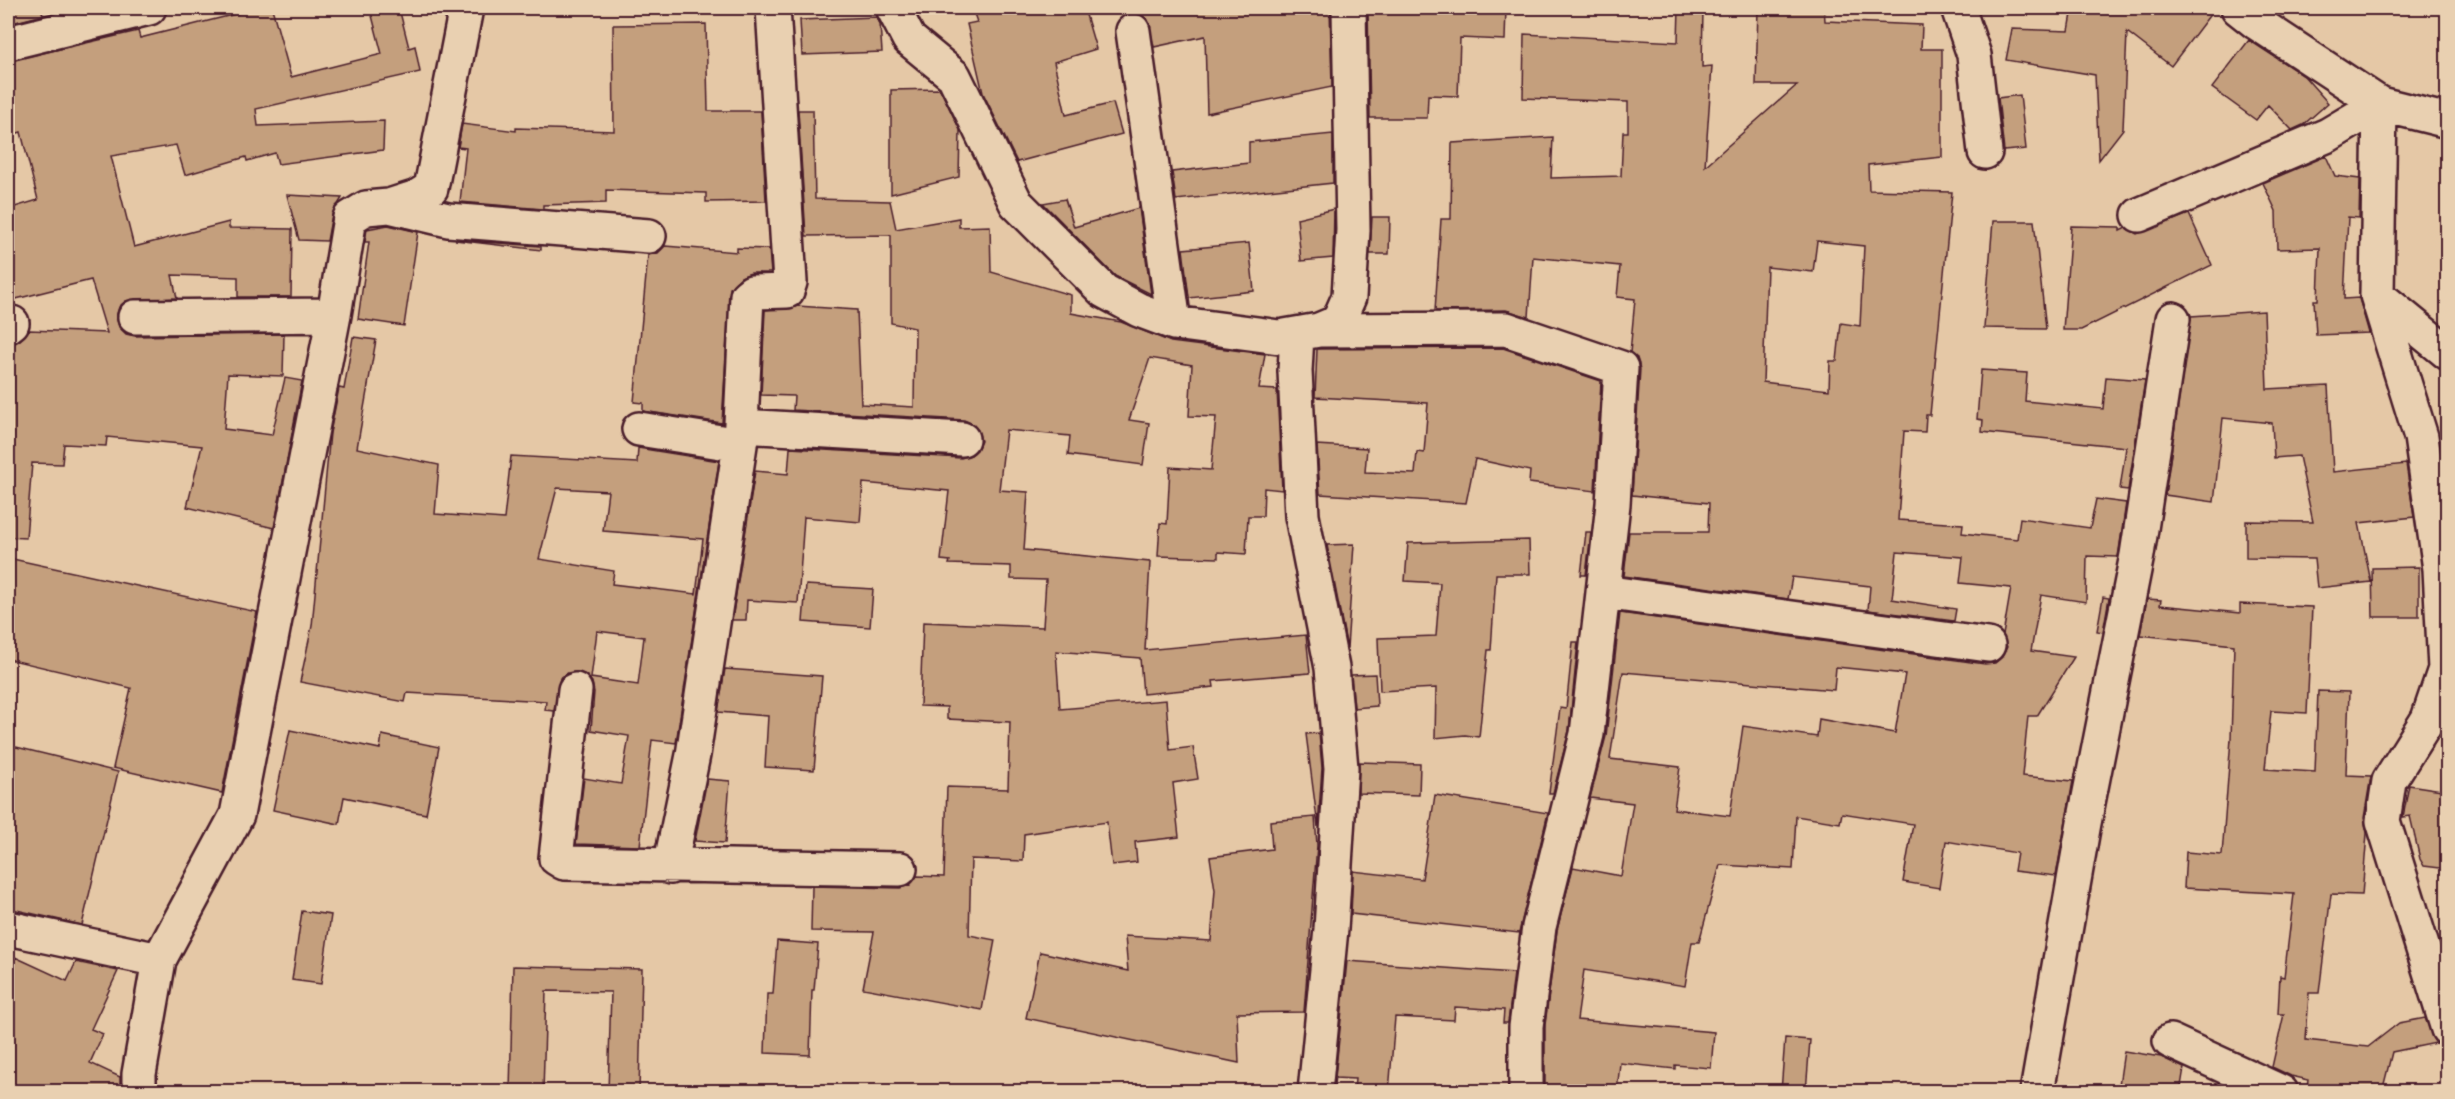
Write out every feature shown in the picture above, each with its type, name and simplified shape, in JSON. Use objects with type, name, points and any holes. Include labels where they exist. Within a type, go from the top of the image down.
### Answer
[{"type":"street","points":[[8,44],[148,8]]},
{"type":"street","points":[[139,1092],[139,1074],[159,960],[237,815],[334,315],[350,218],[366,208],[389,206],[417,197],[431,188],[466,8]]},
{"type":"street","points":[[670,867],[693,755],[741,436],[747,296],[752,292],[787,291],[790,282],[773,8]]},
{"type":"street","points":[[893,8],[909,39],[954,76],[1016,203],[1104,291],[1139,310],[1174,323],[1279,336],[1308,332],[1506,329],[1621,368],[1613,504],[1587,734],[1539,927],[1526,1027],[1526,1092]]},
{"type":"street","points":[[1308,332],[1338,322],[1349,297],[1353,231],[1349,8]]},
{"type":"street","points":[[1959,8],[1974,55],[1985,152]]},
{"type":"street","points":[[2238,8],[2380,104],[2448,121]]},
{"type":"street","points":[[1133,31],[1174,323]]},
{"type":"street","points":[[2139,215],[2328,135],[2380,104]]},
{"type":"street","points":[[2380,104],[2378,156],[2381,177],[2376,230],[2377,295],[2421,438],[2440,569],[2445,669],[2428,718],[2389,781],[2383,821],[2445,1012]]},
{"type":"street","points":[[389,206],[448,220],[649,236]]},
{"type":"street","points":[[2377,295],[2448,353]]},
{"type":"street","points":[[135,317],[334,315]]},
{"type":"street","points":[[2037,1092],[2084,823],[2137,555],[2173,319]]},
{"type":"street","points":[[1308,332],[1295,371],[1302,516],[1332,668],[1341,768],[1331,929],[1315,1092]]},
{"type":"street","points":[[639,429],[741,436],[962,439]]},
{"type":"street","points":[[1603,592],[1988,645]]},
{"type":"street","points":[[575,690],[556,858],[564,863],[670,867],[900,869]]},
{"type":"street","points":[[8,928],[159,960]]},
{"type":"street","points":[[2170,1041],[2281,1092]]},
{"type":"building","points":[[8,8],[41,8],[43,15],[8,24]]},
{"type":"building","points":[[260,8],[272,8],[291,77],[382,54],[370,8],[399,8],[409,48],[415,46],[420,72],[256,109],[258,126],[384,121],[383,150],[278,164],[275,153],[247,161],[246,157],[185,175],[176,145],[111,156],[134,247],[229,222],[229,228],[292,229],[291,297],[238,297],[238,277],[172,275],[177,298],[126,301],[119,307],[116,317],[119,327],[126,334],[135,336],[284,334],[283,376],[228,374],[224,429],[272,435],[285,378],[302,381],[274,528],[187,507],[202,446],[107,437],[106,446],[64,444],[62,464],[32,463],[26,538],[8,537],[8,344],[19,341],[29,330],[107,333],[91,280],[8,301],[8,209],[38,200],[21,132],[8,136],[8,61],[138,31],[140,38]]},
{"type":"building","points":[[972,8],[1084,8],[1096,49],[1054,62],[1066,115],[1113,103],[1122,134],[1017,162],[983,93],[967,24],[977,22]]},
{"type":"building","points":[[1134,8],[1330,8],[1332,87],[1207,113],[1205,36],[1154,47],[1148,20],[1136,13]]},
{"type":"building","points":[[1368,8],[1434,8],[1434,11],[1480,13],[1480,8],[1506,8],[1505,40],[1460,38],[1458,96],[1428,95],[1427,118],[1370,118]]},
{"type":"building","points":[[1679,8],[1703,8],[1702,67],[1712,66],[1705,166],[1797,85],[1756,85],[1758,8],[1824,8],[1825,21],[1922,25],[1921,49],[1942,49],[1942,157],[1868,165],[1869,190],[1952,192],[1930,415],[1926,415],[1925,432],[1904,431],[1898,520],[1963,524],[1962,533],[2017,539],[2020,518],[2090,528],[2096,499],[2126,503],[2118,557],[2087,556],[2086,602],[2041,595],[2031,651],[2074,657],[2037,716],[2028,716],[2022,776],[2073,781],[2056,876],[2014,871],[2017,853],[1946,841],[1939,888],[1903,882],[1913,824],[1842,813],[1840,823],[1796,816],[1793,869],[1720,865],[1699,942],[1692,942],[1685,986],[1584,970],[1577,1020],[1714,1032],[1711,1068],[1675,1065],[1675,1069],[1620,1063],[1617,1092],[1545,1089],[1545,1025],[1557,930],[1573,867],[1621,876],[1633,803],[1590,798],[1606,736],[1620,613],[1985,664],[1995,663],[2002,657],[2007,647],[2003,635],[2011,588],[1960,583],[1963,557],[1897,552],[1892,599],[1956,609],[1954,621],[1868,610],[1870,586],[1792,577],[1788,599],[1624,576],[1629,532],[1708,532],[1709,503],[1632,495],[1640,369],[1637,358],[1630,353],[1635,299],[1617,297],[1620,266],[1533,257],[1529,317],[1506,310],[1435,311],[1441,219],[1451,219],[1452,143],[1553,137],[1551,178],[1621,176],[1623,132],[1628,132],[1628,102],[1523,98],[1524,34],[1678,42]],"holes":[[[1817,241],[1864,246],[1860,326],[1841,323],[1837,361],[1830,361],[1829,390],[1763,382],[1767,267],[1813,272]],[[1836,667],[1905,674],[1895,733],[1819,719],[1817,737],[1743,726],[1730,816],[1674,809],[1680,767],[1610,759],[1623,672],[1834,690]]]},
{"type":"building","points":[[2073,8],[2215,8],[2171,66],[2127,32],[2123,129],[2099,160],[2095,75],[2006,60],[2012,29],[2069,31]]},
{"type":"building","points":[[876,17],[880,24],[882,52],[802,55],[800,20]]},
{"type":"building","points":[[706,24],[708,111],[761,111],[766,201],[706,202],[706,193],[606,190],[606,203],[543,205],[543,209],[460,202],[466,148],[458,147],[462,124],[516,131],[516,128],[614,131],[613,25]]},
{"type":"building","points":[[2249,40],[2304,76],[2328,103],[2303,125],[2292,130],[2268,105],[2256,120],[2212,88]]},
{"type":"building","points":[[940,89],[960,130],[959,177],[891,194],[891,90]]},
{"type":"building","points":[[2020,95],[2026,149],[2004,151],[1998,98]]},
{"type":"building","points":[[798,110],[813,110],[815,199],[890,201],[896,229],[959,218],[959,227],[990,226],[991,272],[1071,295],[1071,313],[1121,322],[1171,342],[1265,354],[1259,389],[1277,390],[1282,490],[1264,488],[1263,516],[1248,516],[1246,554],[1218,552],[1218,558],[1158,556],[1160,523],[1167,524],[1170,467],[1211,470],[1216,417],[1189,416],[1192,365],[1150,358],[1129,420],[1149,423],[1143,465],[1068,455],[1070,436],[1006,430],[999,490],[1028,492],[1024,550],[1150,562],[1145,650],[1306,635],[1310,673],[1213,681],[1214,687],[1143,694],[1140,658],[1056,651],[1060,709],[1166,700],[1170,750],[1193,747],[1198,779],[1173,783],[1179,837],[1135,842],[1137,862],[1112,865],[1107,822],[1024,834],[1023,861],[971,859],[969,935],[995,940],[982,1010],[863,988],[874,932],[811,931],[812,886],[900,888],[910,885],[917,876],[944,877],[947,787],[1008,789],[1010,722],[947,719],[947,707],[920,706],[923,622],[1043,627],[1046,580],[1011,579],[1011,566],[949,564],[950,561],[941,560],[949,491],[863,483],[860,522],[804,517],[798,603],[747,600],[746,620],[732,620],[755,471],[788,474],[790,448],[961,458],[977,450],[981,441],[978,430],[973,424],[964,420],[793,410],[794,396],[761,395],[765,310],[797,306],[857,310],[861,404],[914,407],[915,328],[891,323],[891,235],[806,236]]},
{"type":"building","points":[[1333,134],[1333,183],[1176,200],[1172,172],[1249,163],[1249,142]]},
{"type":"building","points":[[2326,156],[2335,176],[2360,179],[2359,218],[2348,217],[2344,299],[2359,298],[2369,333],[2316,335],[2314,300],[2318,300],[2320,248],[2277,249],[2276,211],[2263,183]]},
{"type":"building","points":[[287,195],[342,198],[332,214],[327,241],[299,240]]},
{"type":"building","points":[[1065,199],[1074,227],[1139,208],[1151,294],[1115,276],[1043,203]]},
{"type":"building","points":[[1334,209],[1333,258],[1301,261],[1297,218]]},
{"type":"building","points":[[2189,214],[2212,265],[2081,330],[2063,330],[2071,226],[2120,227],[2120,231],[2126,228],[2137,234]]},
{"type":"building","points":[[1372,217],[1390,217],[1389,254],[1370,254]]},
{"type":"building","points":[[1993,221],[2034,221],[2046,329],[1984,328]]},
{"type":"building","points":[[388,225],[418,232],[404,326],[358,319],[369,242],[365,242],[367,229]]},
{"type":"building","points":[[455,240],[541,246],[541,250]]},
{"type":"building","points":[[1249,243],[1254,291],[1189,298],[1183,249]]},
{"type":"building","points":[[665,246],[737,252],[737,248],[769,249],[771,273],[751,273],[741,277],[730,288],[722,423],[643,411],[643,403],[634,402],[648,255],[658,253]]},
{"type":"building","points":[[2264,311],[2267,389],[2328,386],[2333,472],[2406,464],[2414,517],[2359,523],[2371,582],[2317,588],[2314,559],[2246,558],[2246,521],[2313,522],[2299,456],[2274,458],[2272,423],[2223,418],[2214,502],[2165,495],[2191,316]]},
{"type":"building","points":[[353,337],[376,340],[357,448],[439,465],[435,514],[504,519],[511,456],[637,463],[638,448],[719,461],[676,743],[652,740],[640,846],[576,844],[584,778],[621,784],[629,736],[591,730],[594,692],[592,682],[586,675],[578,672],[568,673],[560,678],[554,711],[545,710],[546,701],[407,693],[405,702],[300,682],[312,626],[330,433],[339,388],[344,389]],"holes":[[[557,488],[608,491],[603,531],[703,539],[696,594],[612,584],[614,571],[539,559]],[[597,631],[644,637],[638,685],[591,678]]]},
{"type":"building","points":[[1503,348],[1601,381],[1595,491],[1529,483],[1530,471],[1475,459],[1466,503],[1320,494],[1317,445],[1367,448],[1365,472],[1415,474],[1417,452],[1424,453],[1428,403],[1315,397],[1317,349]]},
{"type":"building","points":[[1981,370],[2027,373],[2025,401],[2103,409],[2106,377],[2145,380],[2128,490],[2120,489],[2126,447],[1982,432],[1983,420],[1977,419]]},
{"type":"building","points":[[1586,532],[1591,532],[1586,575],[1581,575]]},
{"type":"building","points":[[1529,540],[1530,574],[1496,574],[1491,650],[1488,650],[1479,737],[1465,735],[1435,738],[1436,688],[1380,691],[1378,638],[1436,636],[1440,583],[1405,581],[1408,543]]},
{"type":"building","points":[[1354,544],[1347,648],[1327,545]]},
{"type":"building","points":[[8,558],[257,612],[222,793],[113,768],[131,688],[8,659]]},
{"type":"building","points":[[2419,567],[2419,617],[2373,617],[2372,568]]},
{"type":"building","points":[[806,585],[873,589],[870,627],[803,622]]},
{"type":"building","points":[[2103,597],[2109,598],[2103,632],[2097,631]]},
{"type":"building","points":[[2147,599],[2161,600],[2160,605],[2240,613],[2240,604],[2312,607],[2307,713],[2271,711],[2265,769],[2315,772],[2318,691],[2349,692],[2346,775],[2371,776],[2364,818],[2367,833],[2362,895],[2331,894],[2319,993],[2309,993],[2306,1040],[2368,1047],[2399,1023],[2425,1018],[2436,1043],[2392,1052],[2382,1092],[2308,1088],[2309,1080],[2291,1076],[2272,1067],[2284,1014],[2278,1014],[2280,976],[2284,977],[2294,894],[2184,888],[2186,852],[2222,855],[2231,739],[2234,645],[2140,635]]},
{"type":"building","points":[[1573,642],[1578,642],[1569,731],[1553,793],[1549,793],[1560,708],[1566,709]]},
{"type":"building","points":[[725,669],[822,676],[814,770],[765,767],[768,716],[718,712]]},
{"type":"building","points":[[1375,674],[1377,706],[1354,708],[1351,675]]},
{"type":"building","points":[[290,730],[380,749],[382,735],[439,747],[426,814],[344,797],[339,824],[273,810]]},
{"type":"building","points":[[1319,733],[1322,768],[1318,827],[1306,734]]},
{"type":"building","points":[[8,745],[118,772],[82,925],[8,908]]},
{"type":"building","points":[[1359,762],[1420,764],[1419,795],[1358,793]]},
{"type":"building","points":[[707,779],[730,781],[725,843],[695,841]]},
{"type":"building","points":[[2409,785],[2448,791],[2448,869],[2424,866],[2420,859],[2410,816],[2403,817]]},
{"type":"building","points":[[1435,795],[1548,813],[1519,933],[1351,914],[1353,871],[1422,879]]},
{"type":"building","points":[[1315,817],[1317,845],[1304,1012],[1237,1013],[1239,1063],[1026,1018],[1040,952],[1128,971],[1125,936],[1211,941],[1215,890],[1210,857],[1272,849],[1270,821]]},
{"type":"building","points":[[302,911],[331,915],[321,984],[292,980]]},
{"type":"building","points":[[777,941],[818,944],[814,990],[812,990],[810,1055],[765,1053],[767,994],[773,994]]},
{"type":"building","points":[[15,957],[67,981],[76,962],[118,971],[91,1029],[103,1034],[90,1063],[120,1077],[120,1092],[8,1092],[8,972]]},
{"type":"building","points":[[1347,961],[1514,973],[1508,1023],[1503,1023],[1504,1010],[1455,1007],[1454,1020],[1395,1017],[1389,1092],[1354,1092],[1355,1079],[1335,1078]]},
{"type":"building","points":[[513,966],[642,969],[639,1092],[608,1092],[611,992],[546,991],[543,1092],[510,1092]]},
{"type":"building","points":[[1785,1038],[1810,1040],[1806,1092],[1781,1092]]},
{"type":"building","points":[[2124,1051],[2161,1057],[2184,1068],[2180,1092],[2118,1092]]}]
